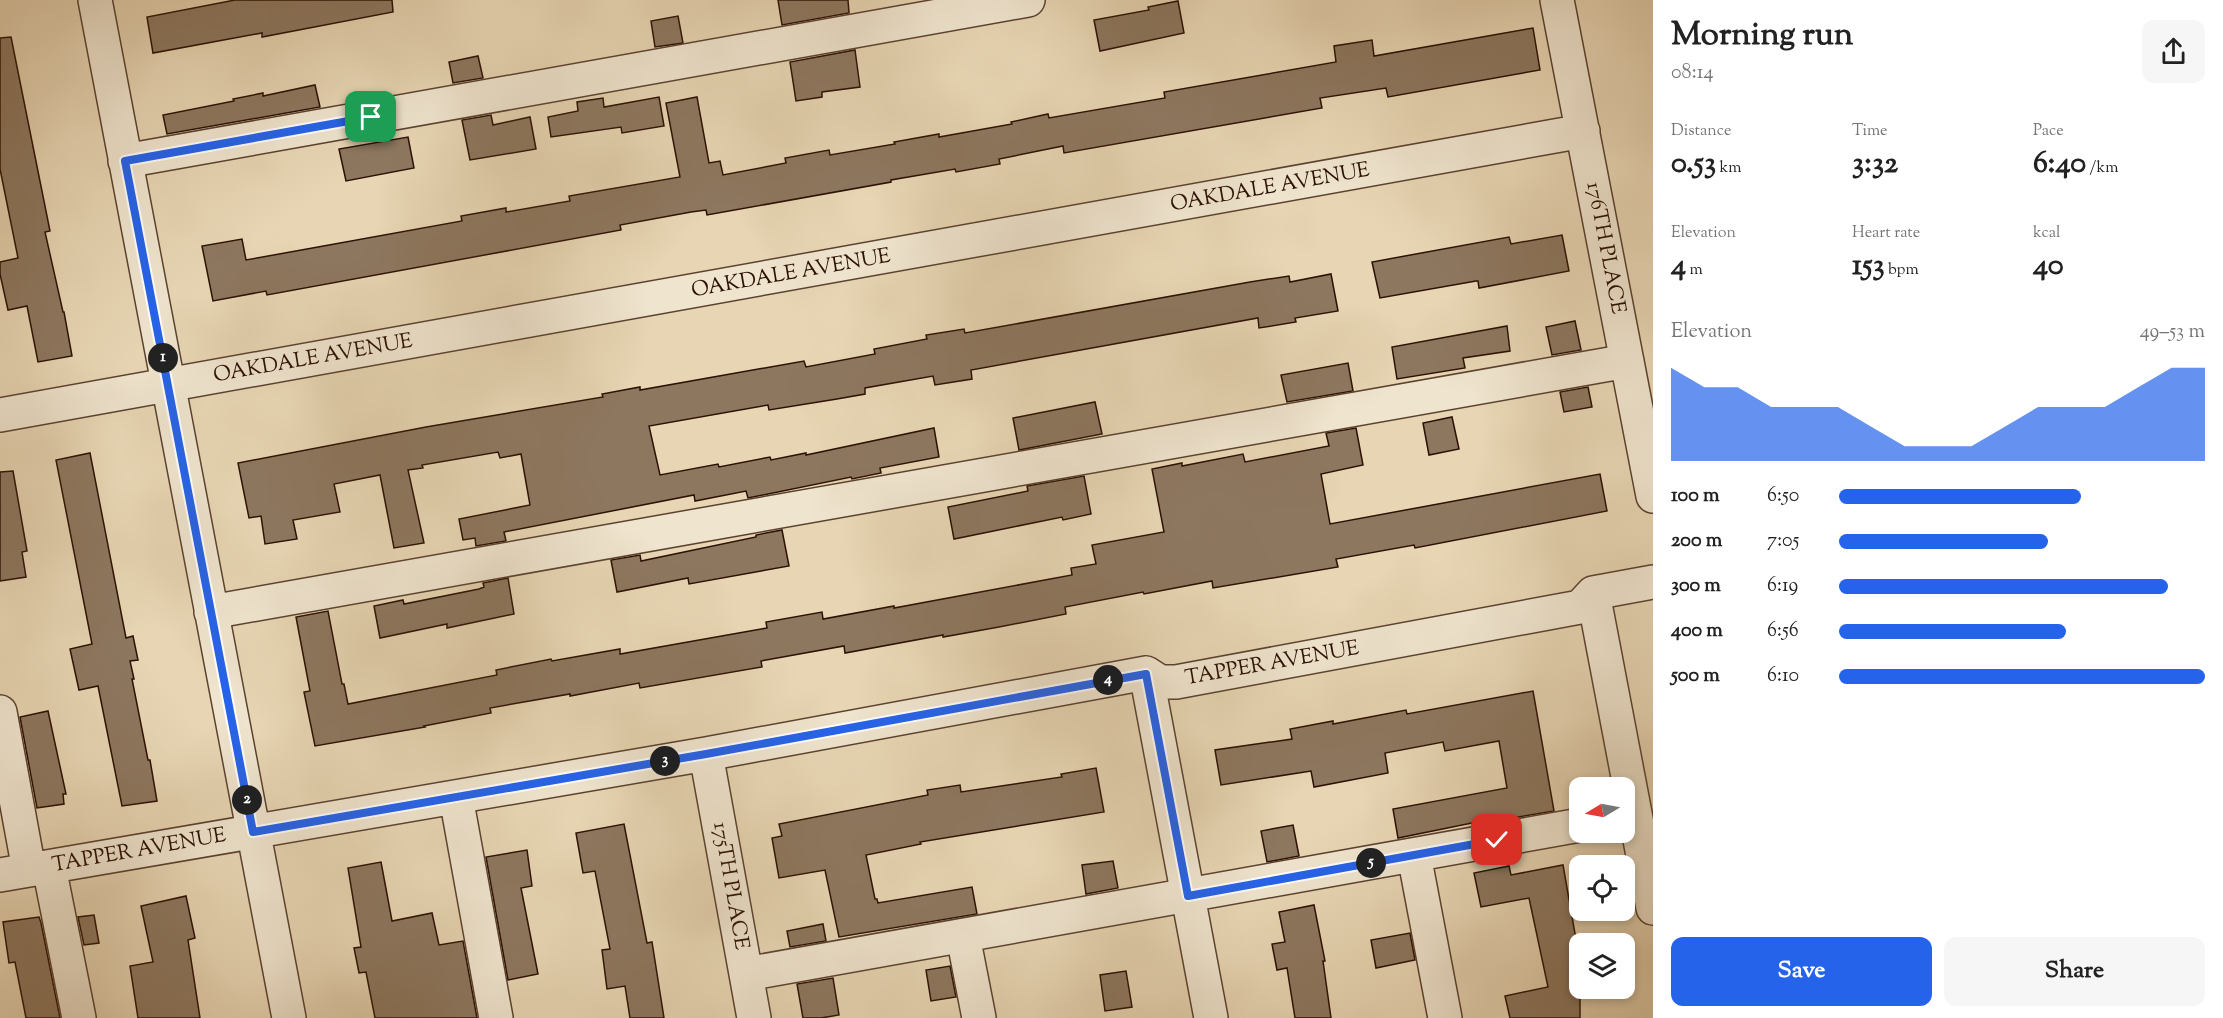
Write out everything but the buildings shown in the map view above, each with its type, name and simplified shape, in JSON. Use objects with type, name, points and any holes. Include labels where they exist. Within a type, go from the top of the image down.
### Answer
[{"type":"street","points":[[94,0],[289,1018]]},
{"type":"street","points":[[125,161],[1028,0]]},
{"type":"street","name":"176TH PLACE","points":[[1557,0],[1653,496]]},
{"type":"street","name":"OAKDALE AVENUE","points":[[0,415],[1583,131]]},
{"type":"street","points":[[211,612],[1627,361]]},
{"type":"street","name":"TAPPER AVENUE","points":[[26,871],[706,754],[1146,674],[1160,682],[1176,682],[1580,607],[1593,593],[1653,582]]},
{"type":"street","points":[[1593,593],[1624,777]]},
{"type":"street","points":[[1146,674],[1211,1018]]},
{"type":"street","points":[[0,712],[26,871],[79,1018]]},
{"type":"street","name":"175TH PLACE","points":[[706,754],[754,1018]]},
{"type":"street","points":[[456,797],[496,1018]]},
{"type":"street","points":[[746,974],[1569,827]]},
{"type":"street","points":[[1635,836],[1653,908]]},
{"type":"street","points":[[1414,855],[1445,1018]]},
{"type":"street","points":[[963,936],[979,1018]]},
{"type":"route","points":[[371,117],[125,161],[253,832],[706,754],[1146,674],[1188,896],[1497,840]]}]
